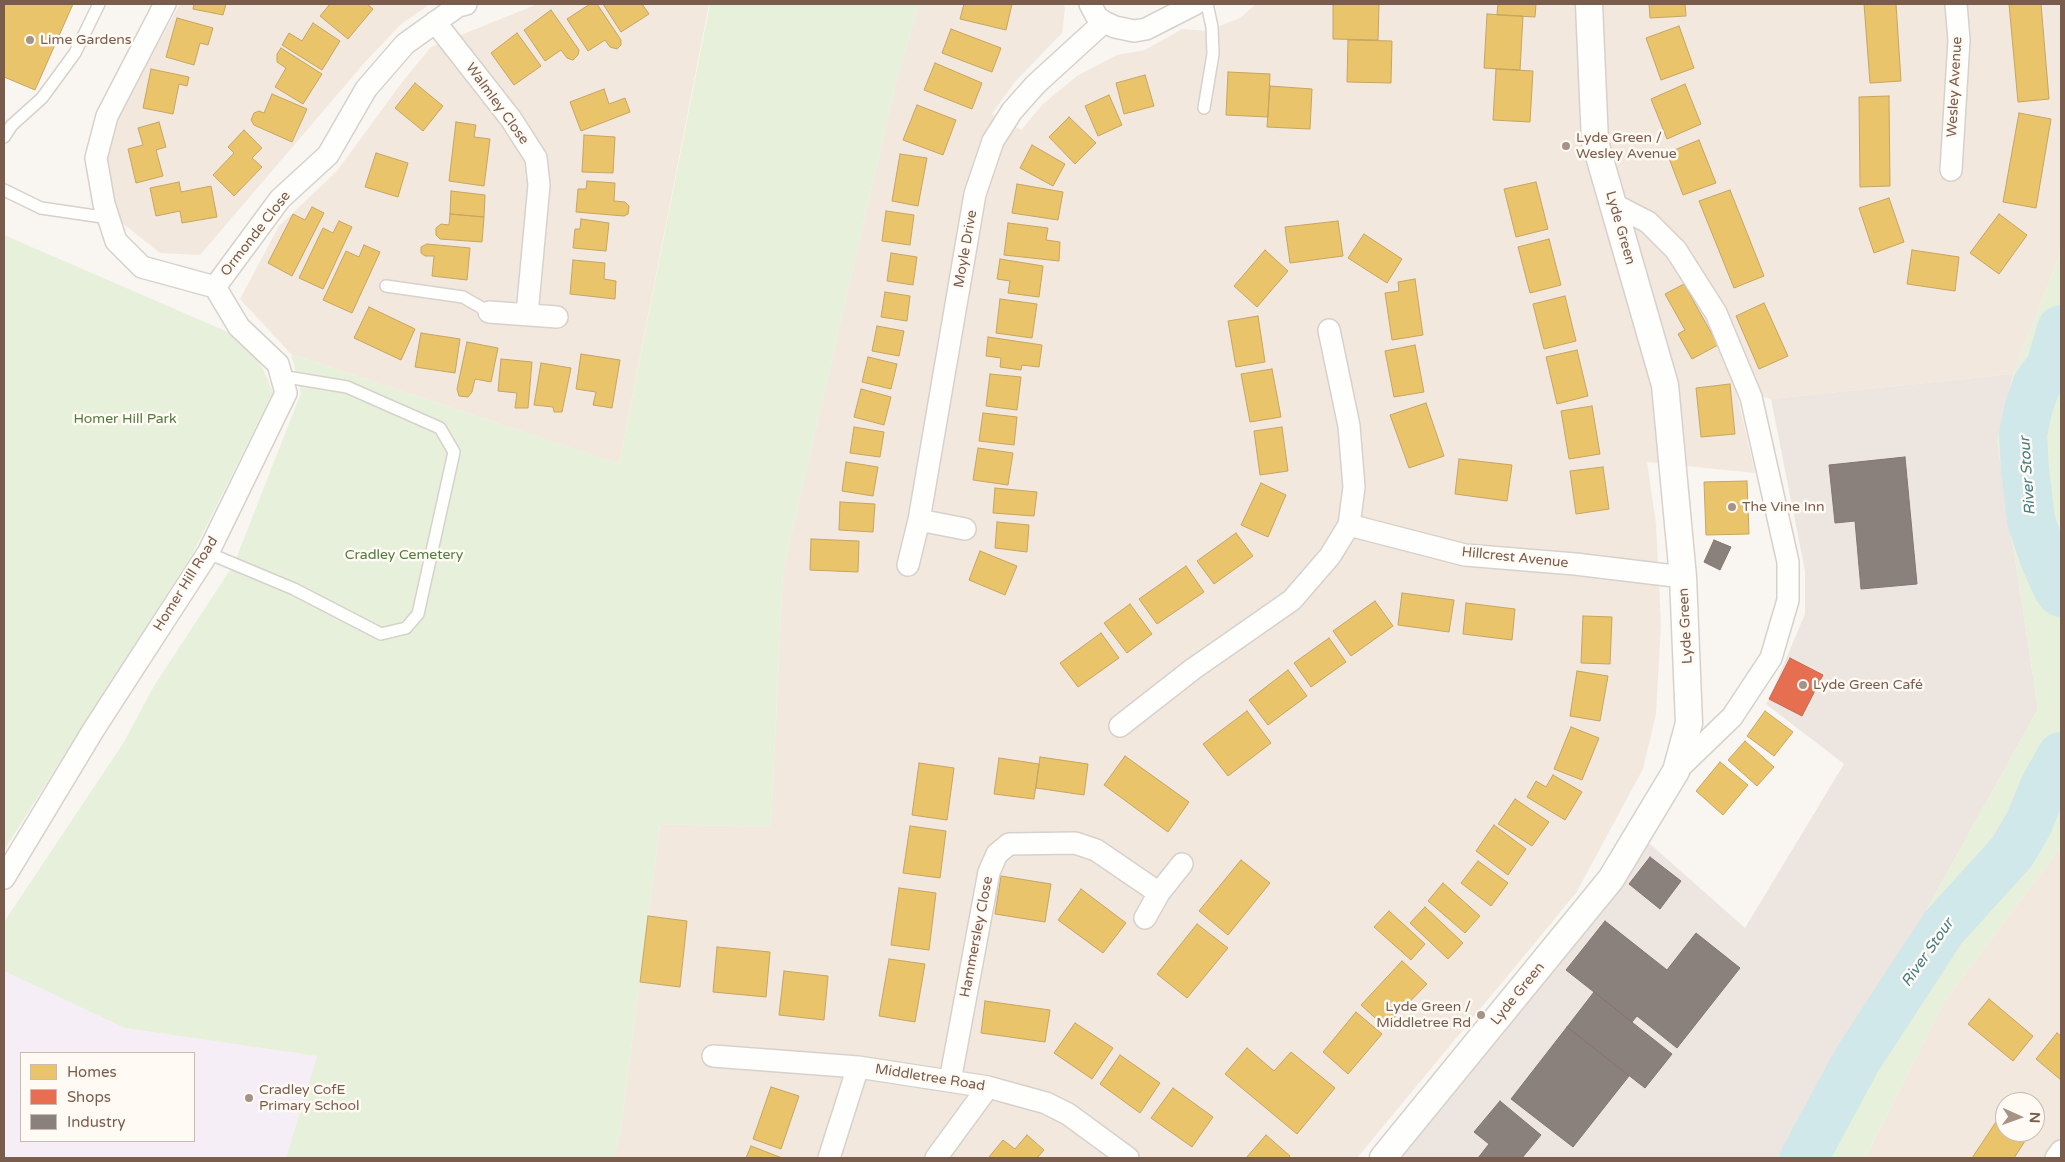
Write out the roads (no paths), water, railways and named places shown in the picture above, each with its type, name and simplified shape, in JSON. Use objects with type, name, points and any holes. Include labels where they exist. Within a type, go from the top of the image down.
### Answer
[{"type":"street","name":"Ormonde Close","points":[[165,4],[108,116],[96,158],[116,241],[142,267],[215,287],[280,199],[328,155],[366,89],[405,44],[458,6],[466,4]]},
{"type":"street","points":[[1090,4],[1097,17],[1104,22],[1115,27],[1134,31],[1146,29],[1195,4]]},
{"type":"street","name":"Lyde Green","points":[[1383,1158],[1611,879],[1676,771],[1689,723],[1689,681],[1683,577],[1665,385],[1595,142],[1589,4]]},
{"type":"street","name":"Wesley Avenue","points":[[1951,170],[1959,40],[1956,4]]},
{"type":"street","name":"Walmley Close","points":[[435,22],[511,119],[536,158],[538,185],[528,314]]},
{"type":"street","name":"Moyle Drive","points":[[908,565],[919,520],[975,194],[992,141],[1012,110],[1036,84],[1104,22]]},
{"type":"street","points":[[1613,204],[1648,222],[1676,250],[1716,314],[1751,397],[1788,562],[1788,600],[1771,658],[1732,717],[1676,771]]},
{"type":"street","name":"Homer Hill Road","points":[[4,878],[94,729],[208,553],[286,393],[278,364],[240,326],[215,287]]},
{"type":"street","points":[[489,312],[557,317]]},
{"type":"street","points":[[1120,726],[1193,669],[1292,600],[1330,556],[1349,525],[1354,487],[1349,426],[1329,330]]},
{"type":"street","points":[[919,520],[965,529]]},
{"type":"street","name":"Hillcrest Avenue","points":[[1349,525],[1465,555],[1575,564],[1683,577]]},
{"type":"street","name":"Hammersley Close","points":[[950,1081],[989,872],[997,854],[1008,844],[1075,843],[1096,850],[1159,893]]},
{"type":"street","points":[[1145,918],[1159,893],[1182,864]]},
{"type":"street","name":"Middletree Road","points":[[713,1056],[858,1067],[988,1087],[1046,1103],[1068,1114],[1128,1158]]},
{"type":"street","points":[[828,1158],[858,1067]]},
{"type":"street","points":[[936,1158],[988,1087]]},
{"type":"street","points":[[2056,1158],[2061,1151]]},
{"type":"lane","points":[[4,137],[12,125],[42,98],[75,53],[99,4]]},
{"type":"lane","points":[[1204,108],[1213,54],[1212,27],[1207,4]]},
{"type":"lane","points":[[4,190],[41,208],[109,218]]},
{"type":"lane","points":[[386,286],[463,297],[489,312]]},
{"type":"lane","points":[[208,553],[294,589],[381,634],[406,628],[418,614],[454,452],[440,428],[347,387],[281,376]]},
{"type":"waterway","name":"River Stour","points":[[2061,329],[2050,367],[2037,384],[2029,406],[2023,434],[2031,520],[2044,559],[2061,593]]},
{"type":"waterway","name":"River Stour","points":[[1804,1158],[1857,1060],[1943,928],[2012,852],[2029,823],[2044,786],[2061,756]]},
{"type":"place","name":"Lime Gardens","points":[[30,40]]},
{"type":"place","name":"Lyde Green / Wesley Avenue","points":[[1566,146]]},
{"type":"place","name":"The Vine Inn","points":[[1732,507]]},
{"type":"place","name":"Lyde Green Café","points":[[1803,685]]},
{"type":"place","name":"Lyde Green / Middletree Rd","points":[[1481,1015]]},
{"type":"place","name":"Cradley CofE Primary School","points":[[249,1098]]},
{"type":"park label","name":"Homer Hill Park","points":[[125,419]]},
{"type":"park label","name":"Cradley Cemetery","points":[[404,555]]}]
